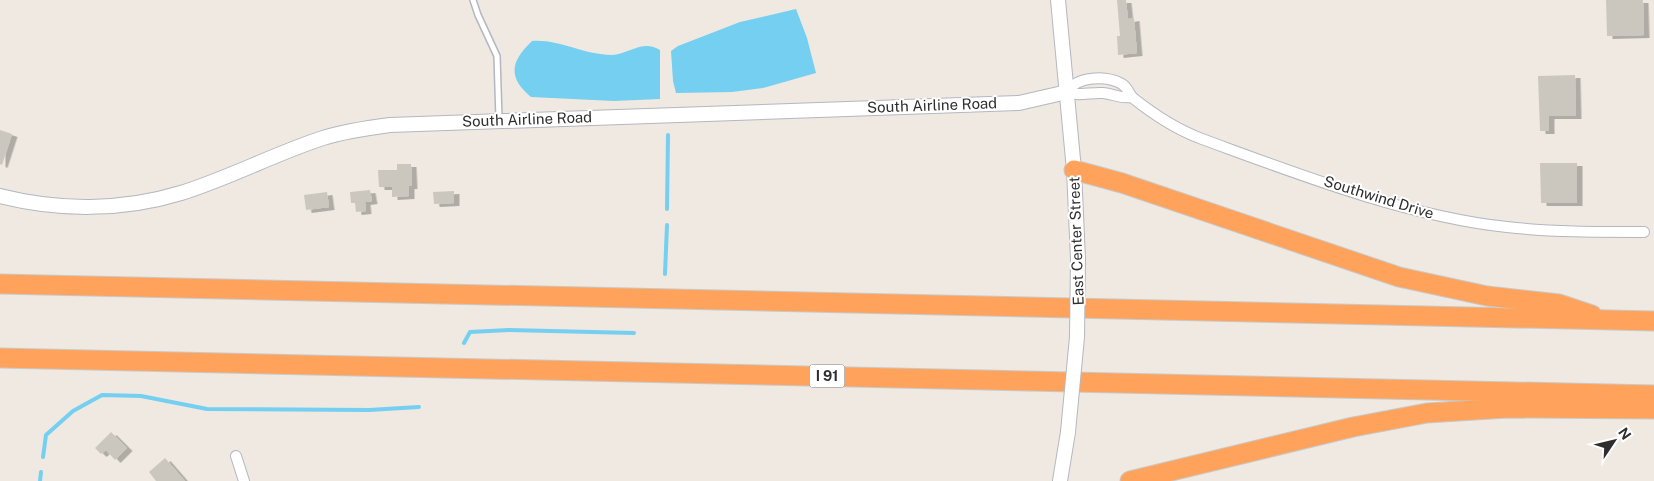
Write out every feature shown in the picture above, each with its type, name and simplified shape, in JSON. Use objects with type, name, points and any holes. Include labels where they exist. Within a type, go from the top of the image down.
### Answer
[{"type":"highway","points":[[1074,170],[1122,183],[1399,277],[1487,296],[1559,304],[1607,320]]},
{"type":"highway","points":[[0,284],[1654,321]]},
{"type":"highway","name":"I 91","points":[[0,358],[1654,395]]},
{"type":"highway","points":[[1130,481],[1353,428],[1427,413],[1507,408],[1654,409]]},
{"type":"main road","name":"East Center Street","points":[[1058,0],[1074,170],[1078,259],[1077,337],[1068,432],[1060,481]]},
{"type":"main road","name":"South Airline Road","points":[[0,196],[62,206],[95,207],[158,199],[194,188],[340,133],[390,125],[1019,103],[1067,92]]},
{"type":"street","name":"Southwind Drive","points":[[1067,92],[1073,84],[1081,81],[1108,80],[1125,86],[1132,97],[1174,126],[1199,138],[1375,199],[1417,210],[1506,227],[1644,232]]},
{"type":"street","points":[[236,456],[244,481]]},
{"type":"lane","points":[[473,0],[497,56],[499,120]]},
{"type":"water","points":[[796,9],[807,38],[816,73],[763,88],[732,92],[676,93],[673,81],[671,51],[678,46],[740,22]]},
{"type":"water","points":[[532,41],[552,42],[591,53],[612,55],[642,46],[654,47],[660,50],[660,99],[614,101],[531,97],[518,83],[515,69],[520,55]]},
{"type":"building","points":[[1117,0],[1126,0],[1128,19],[1134,18],[1137,53],[1118,55],[1117,36],[1120,36]]},
{"type":"building","points":[[1606,0],[1643,0],[1644,35],[1607,36]]},
{"type":"building","points":[[1575,75],[1576,116],[1549,116],[1549,131],[1540,131],[1538,76]]},
{"type":"building","points":[[0,130],[12,134],[2,165],[0,164]]},
{"type":"building","points":[[1540,163],[1577,163],[1577,203],[1541,203]]},
{"type":"building","points":[[397,164],[411,164],[412,186],[409,186],[409,196],[392,197],[392,187],[379,187],[378,170],[397,170]]},
{"type":"building","points":[[370,190],[372,201],[365,202],[366,211],[356,212],[355,203],[351,203],[350,192]]},
{"type":"building","points":[[454,191],[454,203],[434,204],[433,192]]},
{"type":"building","points":[[327,192],[329,207],[306,210],[304,195]]},
{"type":"building","points":[[111,432],[127,448],[115,460],[106,450],[101,454],[95,448]]},
{"type":"building","points":[[165,458],[185,481],[156,481],[149,472]]},
{"type":"waterway","points":[[667,209],[668,135]]},
{"type":"waterway","points":[[665,274],[667,225]]},
{"type":"waterway","points":[[464,343],[470,332],[509,330],[634,333]]},
{"type":"waterway","points":[[43,457],[46,435],[73,411],[102,395],[141,396],[207,409],[369,410],[419,407]]},
{"type":"waterway","points":[[40,481],[41,472]]}]
